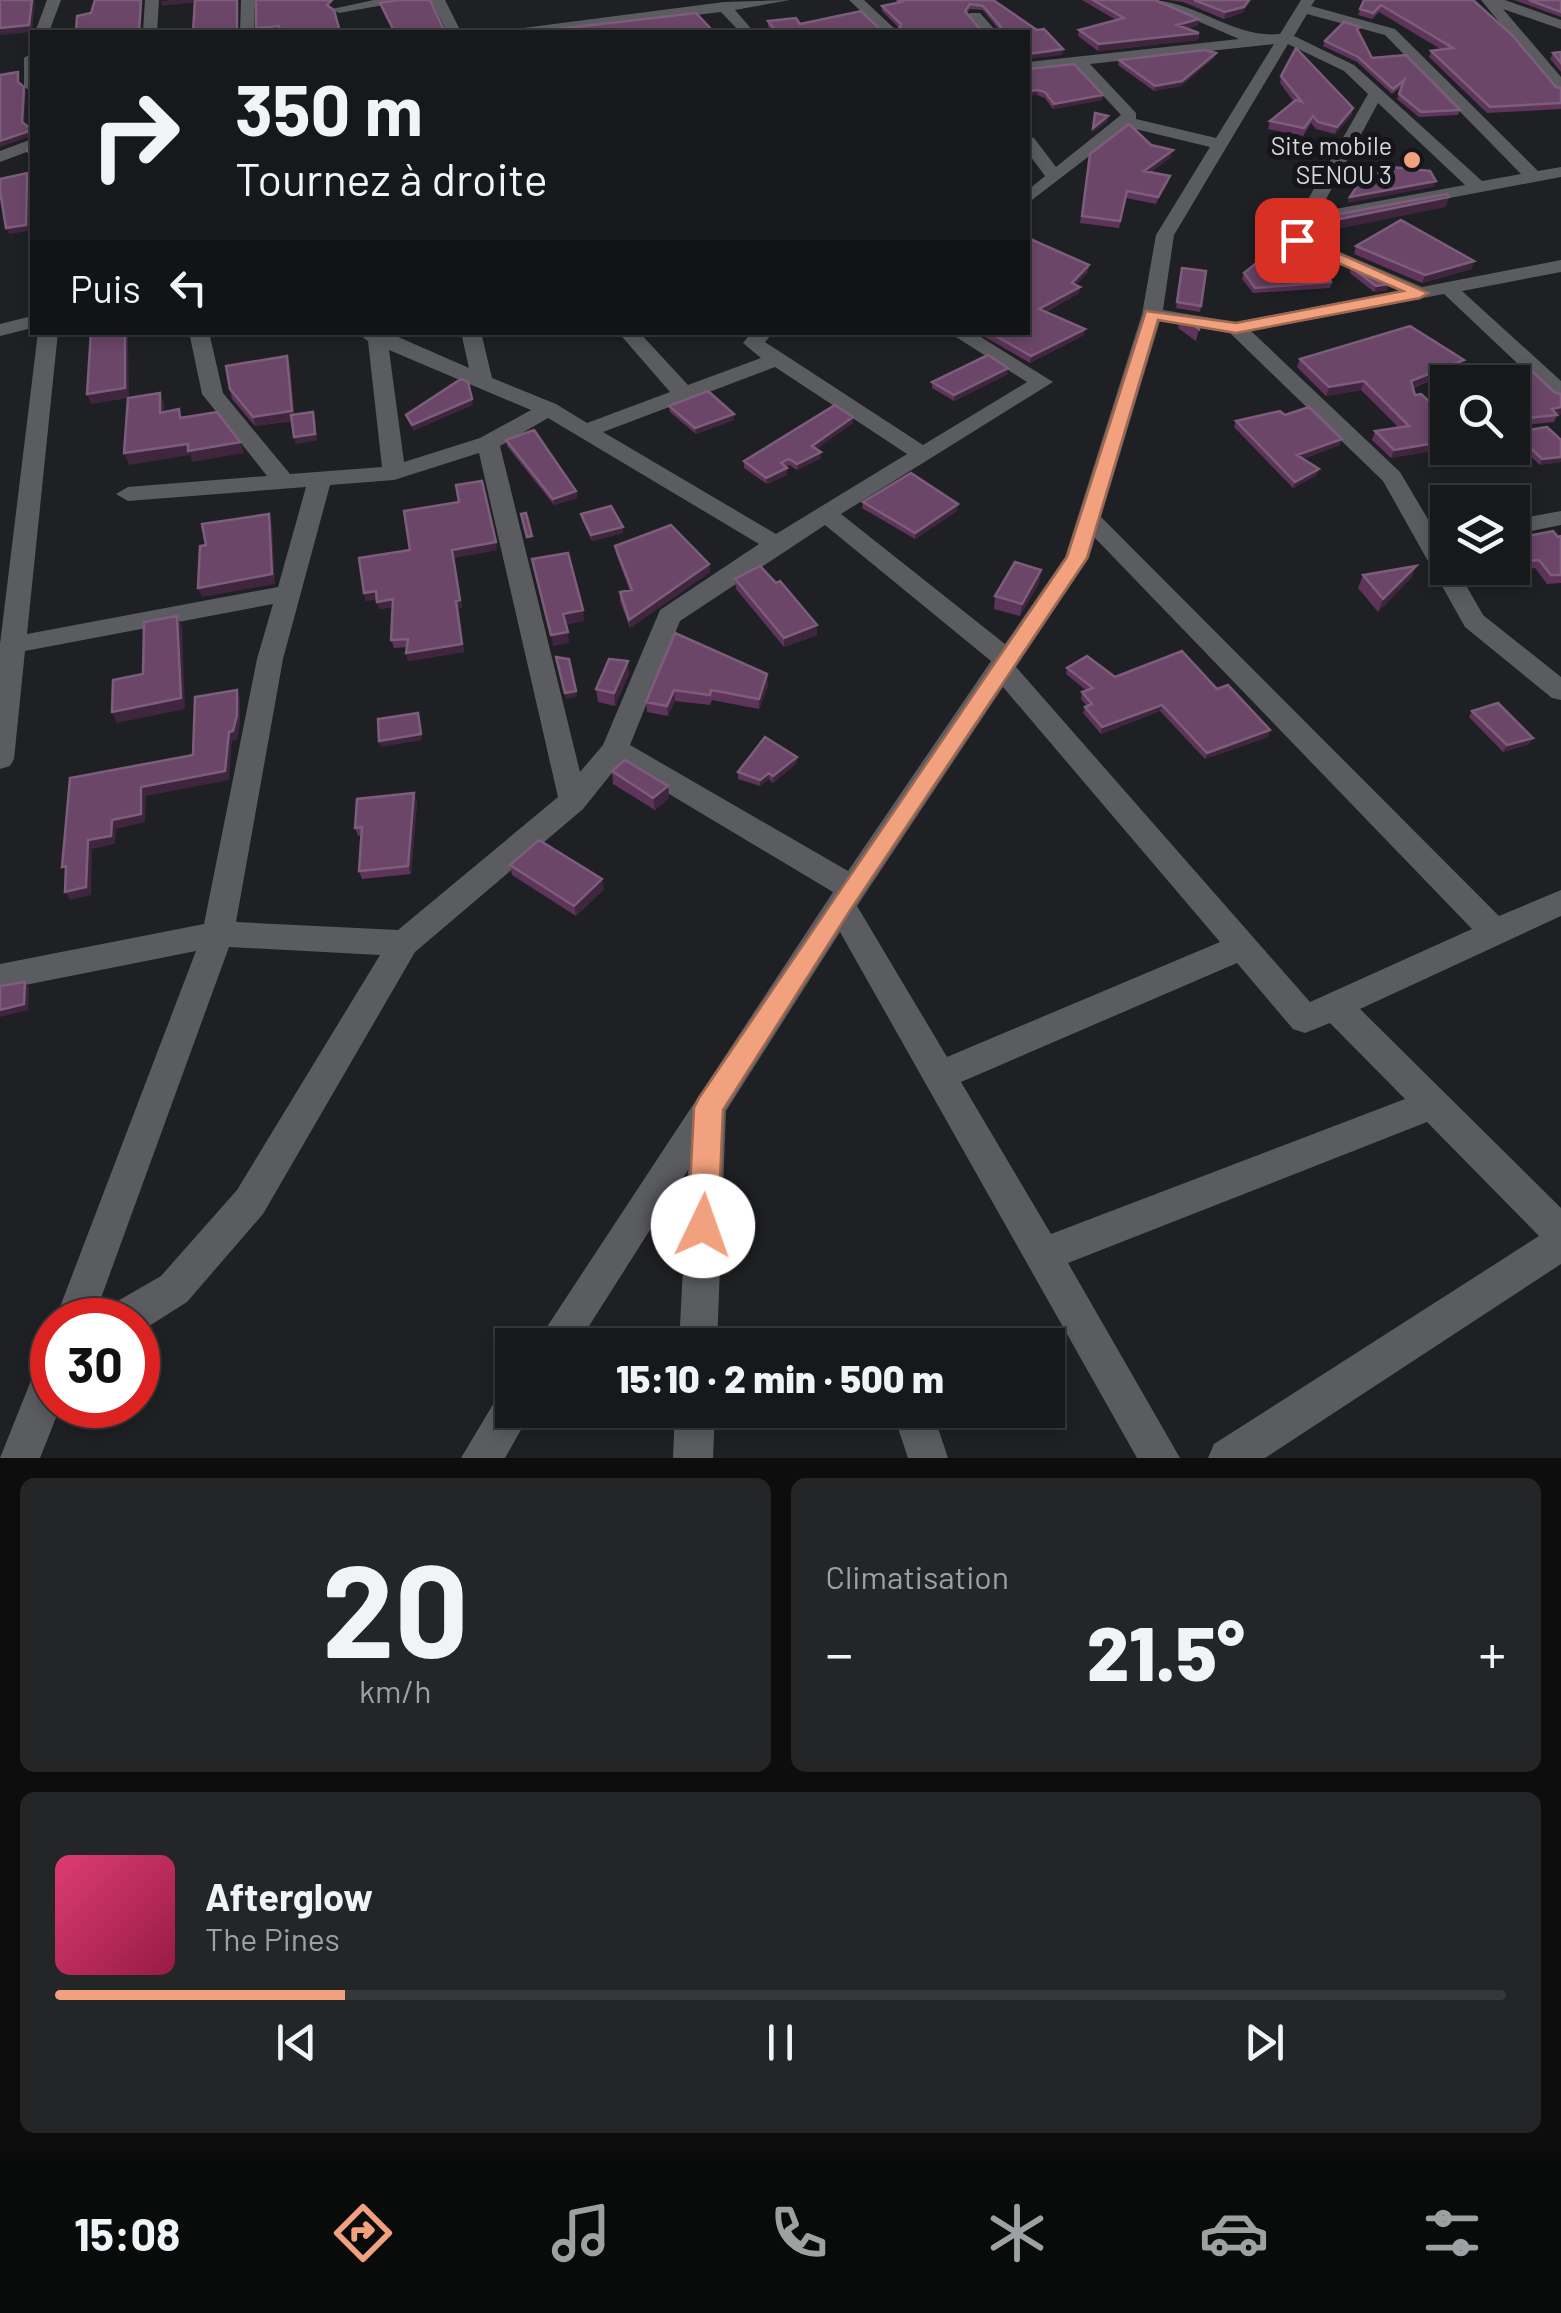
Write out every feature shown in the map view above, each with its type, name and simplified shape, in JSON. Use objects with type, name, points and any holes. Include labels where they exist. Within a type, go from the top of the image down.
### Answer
[{"type":"street","points":[[43,30],[54,0]]},
{"type":"street","points":[[150,30],[152,0]]},
{"type":"street","points":[[247,30],[248,0]]},
{"type":"street","points":[[339,10],[406,0]]},
{"type":"street","points":[[438,0],[453,30]]},
{"type":"street","points":[[534,30],[612,14],[783,0]]},
{"type":"street","points":[[856,0],[889,30]]},
{"type":"street","points":[[1156,0],[1258,42]]},
{"type":"street","points":[[1490,0],[1561,25]]},
{"type":"street","points":[[1490,0],[1561,87]]},
{"type":"street","points":[[565,1328],[846,897],[1077,558],[1152,314],[1164,235],[1306,5],[1390,32],[1534,177]]},
{"type":"street","points":[[724,6],[745,30]]},
{"type":"street","points":[[975,16],[988,30]]},
{"type":"street","points":[[1030,66],[1286,38],[1349,68],[1478,188]]},
{"type":"street","points":[[1030,196],[1130,116],[1078,60]]},
{"type":"street","points":[[1306,219],[1376,94]]},
{"type":"street","points":[[1124,120],[1221,144]]},
{"type":"street","points":[[0,157],[30,145]]},
{"type":"street","points":[[1030,145],[1055,176]]},
{"type":"street","points":[[1420,293],[1266,227],[1561,172]]},
{"type":"street","points":[[1152,314],[1236,328],[1561,266]]},
{"type":"street","points":[[1447,287],[1561,392]]},
{"type":"street","points":[[0,330],[30,322]]},
{"type":"street","points":[[1236,328],[1392,477],[1430,530]]},
{"type":"street","points":[[0,759],[13,645],[8,612],[48,335]]},
{"type":"street","points":[[199,335],[213,394],[284,482]]},
{"type":"street","points":[[374,335],[394,473]]},
{"type":"street","points":[[376,335],[548,409],[776,544]]},
{"type":"street","points":[[473,335],[482,382]]},
{"type":"street","points":[[631,335],[684,394]]},
{"type":"street","points":[[762,335],[754,344],[923,455]]},
{"type":"street","points":[[159,1298],[174,1289],[250,1202],[404,942],[572,801],[615,749],[669,616],[776,544],[1042,382],[963,335]]},
{"type":"street","points":[[585,431],[777,359]]},
{"type":"street","points":[[128,494],[394,473],[488,443],[548,409]]},
{"type":"street","points":[[488,443],[572,801]]},
{"type":"street","points":[[82,1298],[218,934],[270,659],[320,479]]},
{"type":"street","points":[[826,514],[1004,663],[1304,1019],[1561,902]]},
{"type":"street","points":[[1089,518],[1494,932]]},
{"type":"street","points":[[1530,524],[1561,518]]},
{"type":"street","points":[[1458,585],[1474,622],[1561,691]]},
{"type":"street","points":[[13,645],[288,592]]},
{"type":"street","points":[[615,749],[846,897],[939,1076],[1160,1458]]},
{"type":"street","points":[[0,977],[218,934],[404,942]]},
{"type":"street","points":[[939,1076],[1242,947]]},
{"type":"street","points":[[1334,1005],[1561,1233]]},
{"type":"street","points":[[1043,1255],[1433,1104]]},
{"type":"street","points":[[699,1328],[709,1108]]},
{"type":"street","points":[[1228,1458],[1561,1243]]},
{"type":"street","points":[[20,1458],[32,1428]]},
{"type":"street","points":[[481,1458],[500,1428]]},
{"type":"street","points":[[692,1458],[694,1428]]},
{"type":"street","points":[[918,1428],[928,1458]]},
{"type":"building","points":[[0,0],[32,0],[29,25],[0,28]]},
{"type":"building","points":[[95,0],[141,0],[139,30],[76,30],[77,16],[91,13]]},
{"type":"building","points":[[195,0],[237,0],[237,30],[193,30]]},
{"type":"building","points":[[256,0],[332,0],[327,5],[334,10],[339,30],[280,30],[279,26],[256,28]]},
{"type":"building","points":[[430,0],[443,28],[449,30],[381,30],[393,29],[380,3]]},
{"type":"building","points":[[898,0],[993,0],[1037,30],[1044,29],[1063,49],[1030,54],[1030,30],[999,30],[1001,27],[983,6],[970,4],[965,11],[980,29],[989,30],[898,30],[901,24],[882,6],[902,2]]},
{"type":"building","points":[[1093,0],[1155,0],[1199,19],[1177,25],[1199,33],[1099,44],[1079,30],[1124,18]]},
{"type":"building","points":[[1194,0],[1249,0],[1244,7],[1225,12]]},
{"type":"building","points":[[1364,0],[1473,0],[1561,88],[1561,103],[1490,107],[1431,51],[1453,48],[1381,5],[1373,13],[1360,9]]},
{"type":"building","points":[[1529,0],[1561,0],[1561,12]]},
{"type":"building","points":[[861,11],[881,30],[775,30],[768,21],[796,18],[800,24]]},
{"type":"building","points":[[696,13],[712,30],[549,30]]},
{"type":"building","points":[[1344,22],[1360,27],[1357,29],[1372,58],[1406,55],[1460,110],[1421,112],[1399,94],[1404,80],[1393,89],[1358,57],[1325,41]]},
{"type":"building","points":[[1296,48],[1353,108],[1337,127],[1318,122],[1313,116],[1304,128],[1270,121],[1296,100],[1302,102],[1281,76]]},
{"type":"building","points":[[1205,50],[1216,53],[1182,81],[1155,86],[1119,60]]},
{"type":"building","points":[[1074,64],[1103,95],[1054,104],[1045,92],[1030,91],[1030,69]]},
{"type":"building","points":[[18,72],[18,82],[24,87],[22,122],[30,131],[0,141],[0,75]]},
{"type":"building","points":[[1095,113],[1108,116],[1093,128]]},
{"type":"building","points":[[1129,124],[1151,145],[1173,150],[1144,171],[1170,176],[1158,197],[1127,191],[1120,221],[1082,216],[1090,154]]},
{"type":"building","points":[[1371,165],[1430,171],[1436,181],[1350,197]]},
{"type":"building","points":[[27,173],[26,225],[6,228],[0,179]]},
{"type":"building","points":[[1447,194],[1449,197],[1330,221],[1335,215]]},
{"type":"building","points":[[1401,220],[1474,261],[1425,275],[1356,246]]},
{"type":"building","points":[[1030,239],[1089,265],[1072,283],[1080,287],[1039,309],[1085,329],[1031,356],[994,335],[1030,335]]},
{"type":"building","points":[[1264,257],[1332,282],[1255,288],[1244,273]]},
{"type":"building","points":[[1351,267],[1389,284],[1376,286]]},
{"type":"building","points":[[1182,268],[1206,271],[1201,306],[1177,302]]},
{"type":"building","points":[[1181,316],[1200,319],[1199,329]]},
{"type":"building","points":[[1410,326],[1464,360],[1451,365],[1430,365],[1430,373],[1411,381],[1415,395],[1421,394],[1430,402],[1430,444],[1394,450],[1375,431],[1409,426],[1364,381],[1329,387],[1300,359]]},
{"type":"building","points":[[91,335],[125,335],[125,388],[87,394]]},
{"type":"building","points":[[988,355],[1008,368],[954,395],[932,382]]},
{"type":"building","points":[[287,356],[292,411],[253,417],[230,389],[226,366]]},
{"type":"building","points":[[1530,373],[1561,394],[1561,407],[1552,409],[1557,415],[1530,418]]},
{"type":"building","points":[[461,379],[468,382],[472,399],[412,425],[406,415]]},
{"type":"building","points":[[708,391],[734,414],[695,428],[669,406]]},
{"type":"building","points":[[160,393],[160,413],[179,409],[180,418],[217,412],[240,442],[188,451],[188,444],[124,453],[128,398]]},
{"type":"building","points":[[835,405],[853,417],[812,446],[821,452],[797,464],[789,459],[781,463],[787,468],[766,478],[744,461]]},
{"type":"building","points":[[1309,407],[1342,439],[1297,455],[1319,469],[1295,482],[1236,421],[1280,411],[1285,415]]},
{"type":"building","points":[[313,412],[315,434],[294,437],[291,415]]},
{"type":"building","points":[[1547,427],[1561,440],[1561,457],[1542,459],[1530,447],[1530,430]]},
{"type":"building","points":[[534,430],[576,491],[553,499],[506,440]]},
{"type":"building","points":[[911,473],[958,504],[915,533],[863,502]]},
{"type":"building","points":[[482,481],[496,542],[452,550],[462,644],[406,653],[408,639],[391,640],[393,599],[377,602],[376,591],[364,593],[359,558],[410,550],[404,511],[459,502],[456,485]]},
{"type":"building","points":[[611,506],[623,527],[591,535],[581,514]]},
{"type":"building","points":[[526,513],[532,536],[527,537],[521,514]]},
{"type":"building","points":[[269,514],[272,574],[198,588],[200,546],[206,545],[202,524]]},
{"type":"building","points":[[671,525],[709,564],[629,620],[620,592],[632,590],[615,546]]},
{"type":"building","points":[[1553,531],[1561,536],[1561,575],[1551,575],[1539,560],[1530,561],[1530,535]]},
{"type":"building","points":[[568,553],[583,610],[563,614],[568,632],[551,635],[532,559]]},
{"type":"building","points":[[1015,562],[1041,570],[1022,604],[995,596]]},
{"type":"building","points":[[760,566],[776,583],[780,581],[817,625],[784,638],[735,579]]},
{"type":"building","points":[[1416,566],[1383,599],[1363,575]]},
{"type":"building","points":[[177,616],[181,698],[112,712],[113,680],[143,674],[144,622]]},
{"type":"building","points":[[675,633],[767,674],[759,699],[711,690],[710,695],[674,690],[667,706],[646,702]]},
{"type":"building","points":[[1182,651],[1217,689],[1228,685],[1270,730],[1207,753],[1162,705],[1102,727],[1085,707],[1092,704],[1082,692],[1093,688],[1067,668],[1087,656],[1115,677]]},
{"type":"building","points":[[556,657],[569,659],[576,691],[565,693]]},
{"type":"building","points":[[609,659],[628,661],[614,693],[596,689]]},
{"type":"building","points":[[237,690],[237,715],[233,731],[229,732],[225,771],[141,787],[141,814],[112,820],[111,836],[88,840],[86,887],[65,892],[66,866],[62,867],[70,778],[193,755],[195,697]]},
{"type":"building","points":[[1498,703],[1533,738],[1507,745],[1472,711]]},
{"type":"building","points":[[418,713],[421,734],[379,741],[378,719]]},
{"type":"building","points":[[765,737],[797,757],[773,776],[769,773],[760,780],[738,772]]},
{"type":"building","points":[[625,760],[668,786],[653,798],[612,771]]},
{"type":"building","points":[[414,793],[408,866],[359,871],[362,827],[355,828],[357,799]]},
{"type":"building","points":[[539,840],[602,879],[574,906],[510,865]]},
{"type":"building","points":[[25,982],[24,1004],[0,1010],[0,986]]},
{"type":"place","name":"Site mobile SENOU 3","points":[[1412,160]]},
{"type":"route","points":[[703,1226],[709,1108],[840,905],[1077,558],[1152,314],[1236,328],[1420,293],[1297,240]]}]
